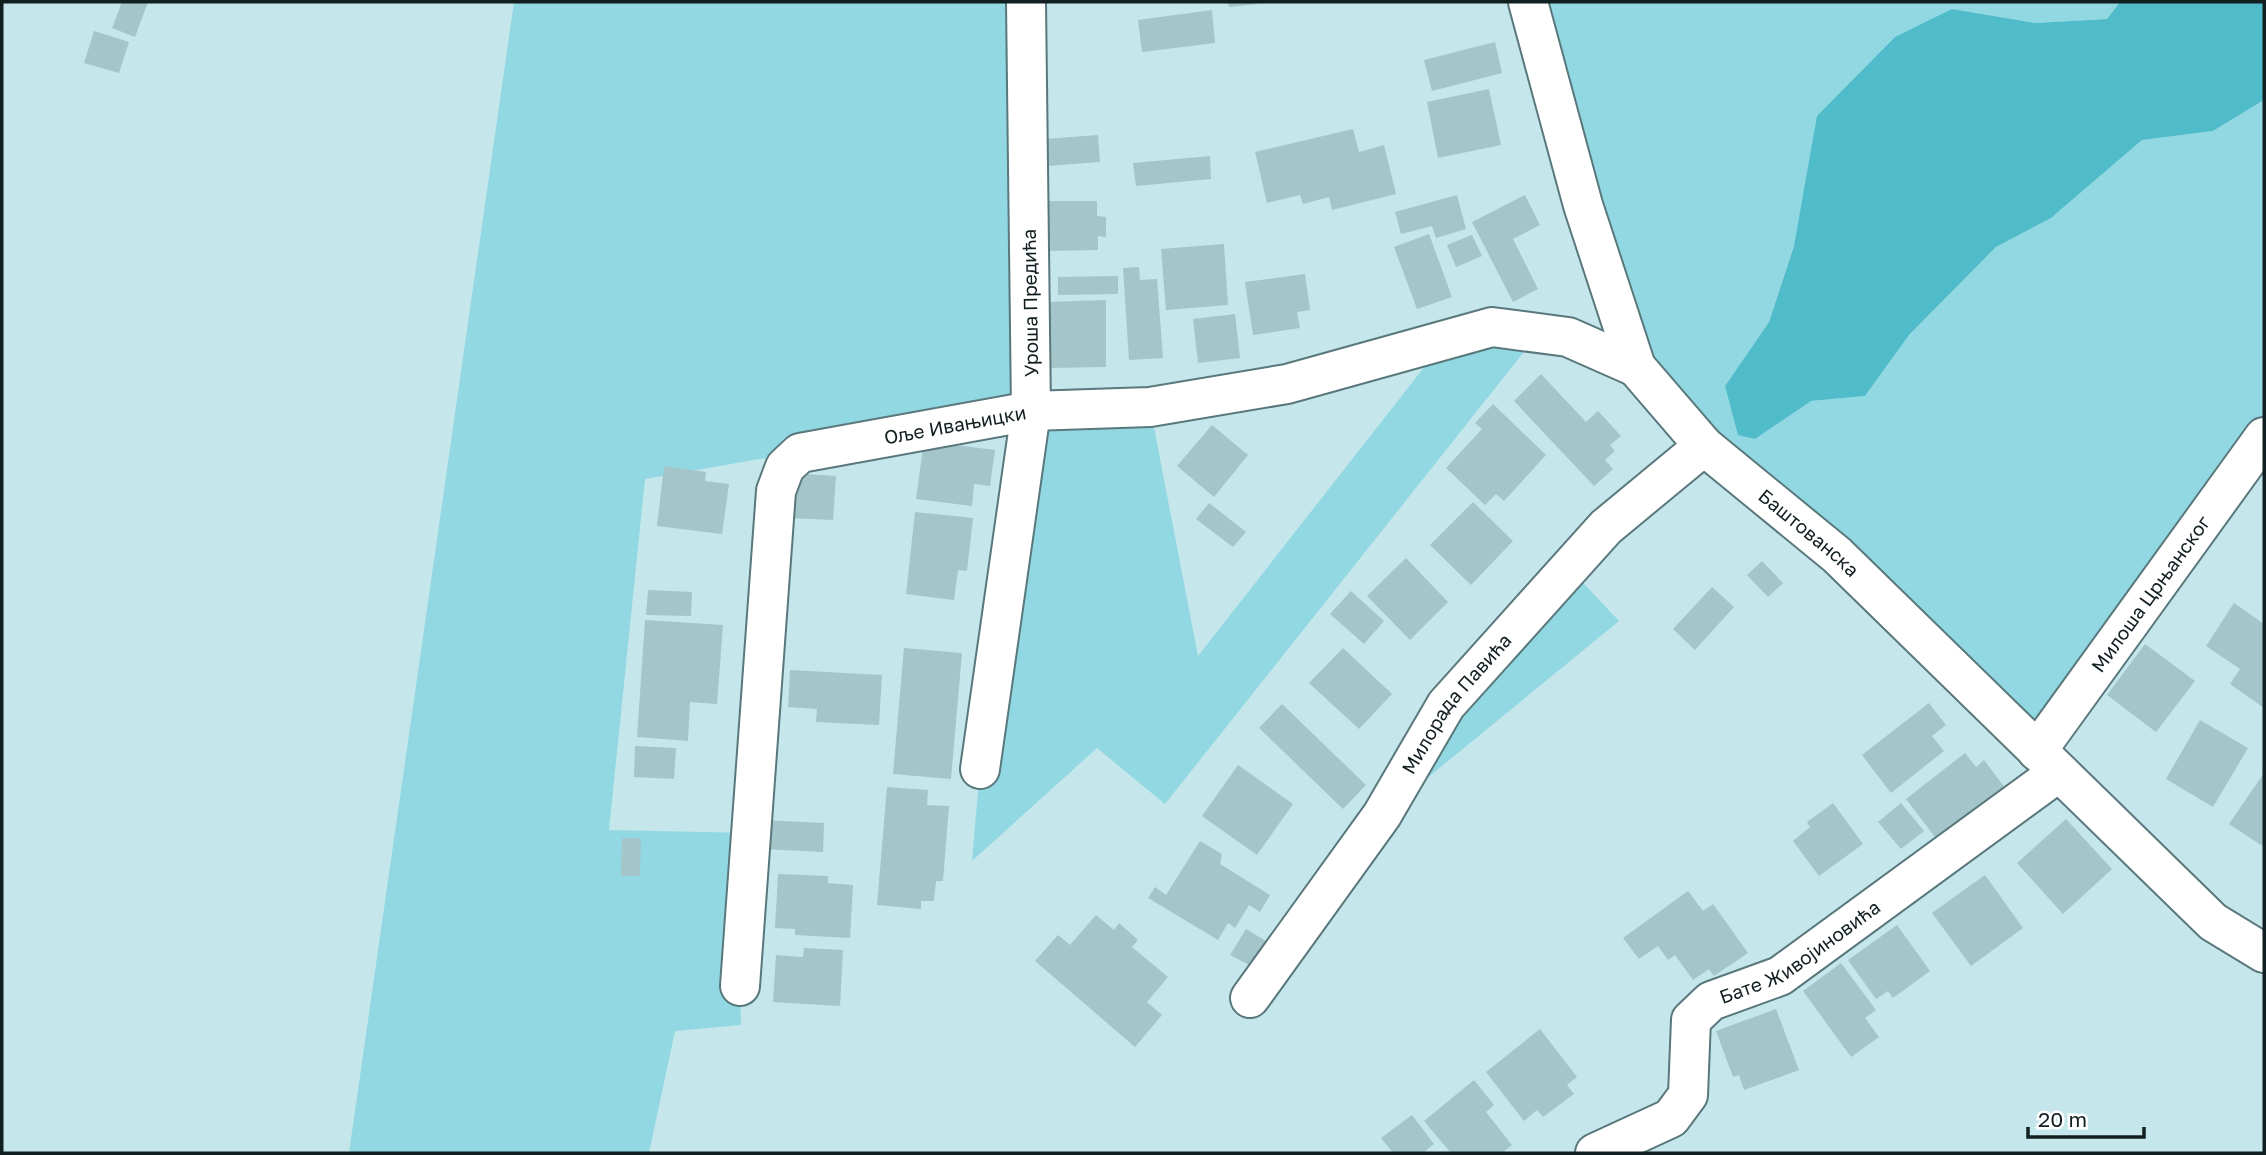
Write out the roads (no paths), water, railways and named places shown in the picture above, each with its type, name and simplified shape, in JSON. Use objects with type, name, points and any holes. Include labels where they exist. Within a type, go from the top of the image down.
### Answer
[{"type":"street","name":"Уроша Предића","points":[[980,769],[1031,411],[1026,2]]},
{"type":"street","name":"Баштованска","points":[[1528,2],[1583,205],[1636,367],[1704,446],[1836,555],[2213,922],[2264,953]]},
{"type":"street","name":"Оље Ивањицки","points":[[740,986],[776,491],[785,467],[800,453],[1031,411],[1150,407],[1287,384],[1492,327],[1568,337],[1636,367]]},
{"type":"street","name":"Милоша Црњанског","points":[[2048,762],[2264,437]]},
{"type":"street","name":"Милорада Павића","points":[[1251,998],[1382,815],[1446,705],[1606,527],[1704,446]]},
{"type":"street","name":"Бате Живојиновића","points":[[1595,1153],[1671,1118],[1688,1095],[1691,1020],[1711,1001],[1780,976],[2048,762]]}]
